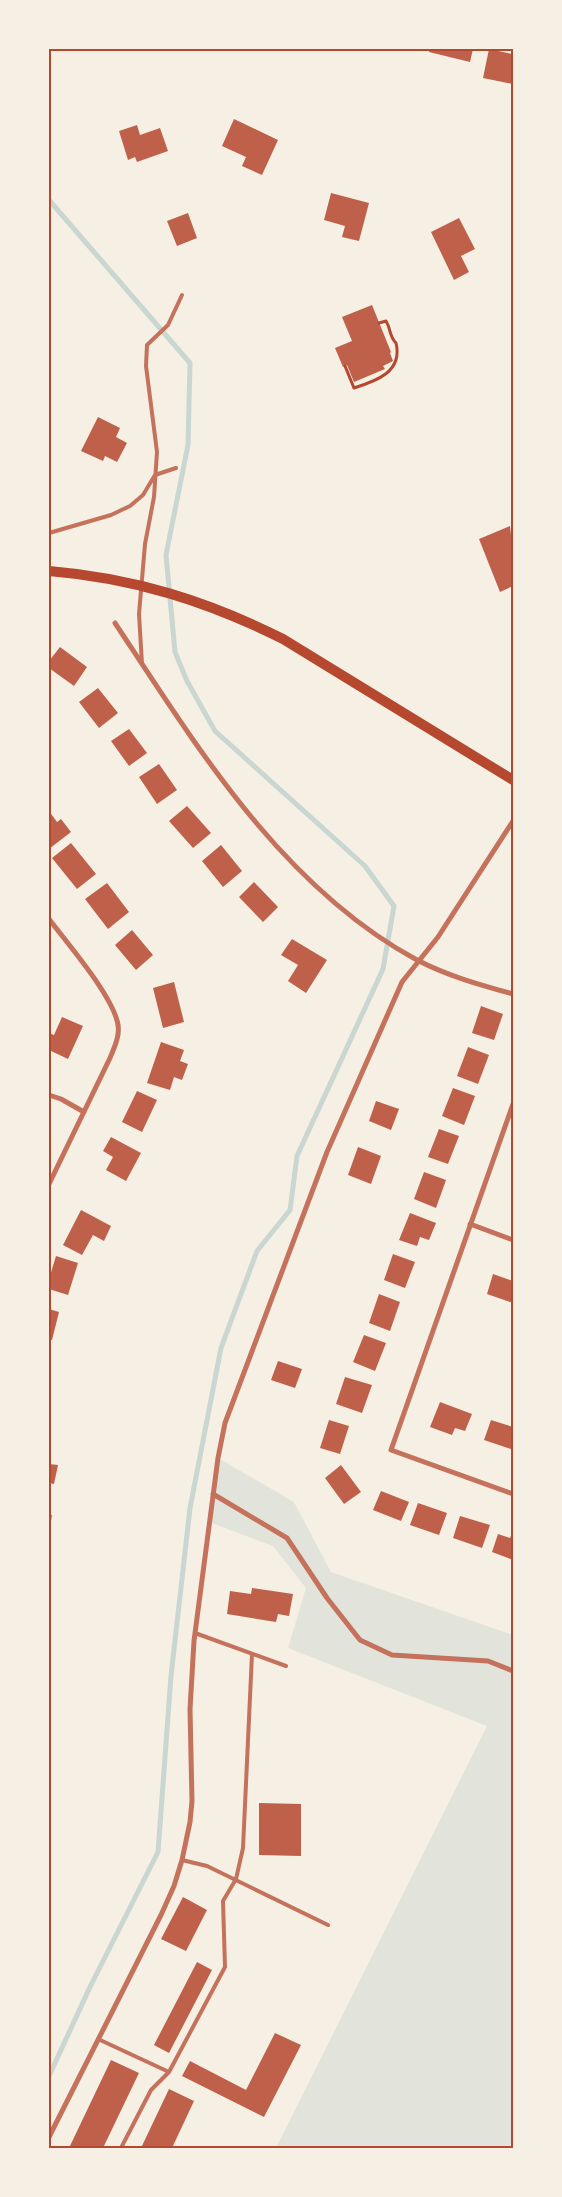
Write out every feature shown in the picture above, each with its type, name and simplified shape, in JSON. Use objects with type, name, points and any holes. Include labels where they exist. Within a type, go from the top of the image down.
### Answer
[{"type":"main road","points":[[49,571],[119,580],[199,602],[248,622],[283,639],[513,780]]},
{"type":"street","points":[[115,623],[217,774],[287,857],[319,890],[345,913],[417,960],[462,980],[513,994]]},
{"type":"street","points":[[49,2136],[161,1915],[174,1886],[182,1860],[190,1822],[192,1800],[190,1709],[195,1633],[213,1494],[225,1423],[324,1162],[402,982],[417,960],[438,937],[513,821]]},
{"type":"street","points":[[49,919],[106,996],[115,1010],[119,1026],[116,1043],[110,1058],[49,1184]]},
{"type":"street","points":[[49,1095],[61,1099],[84,1112]]},
{"type":"street","points":[[513,1104],[391,1450],[513,1494]]},
{"type":"street","points":[[470,1224],[513,1240]]},
{"type":"street","points":[[213,1494],[287,1538],[327,1598],[360,1640],[392,1655],[488,1661],[513,1671]]},
{"type":"lane","points":[[142,664],[139,614],[145,544],[154,497],[157,452],[146,359],[147,345],[168,325],[182,295]]},
{"type":"lane","points":[[49,534],[111,515],[130,506],[143,494],[156,475],[176,468]]},
{"type":"lane","points":[[195,1633],[286,1666]]},
{"type":"lane","points":[[121,2148],[151,2090],[169,2072],[225,1967],[223,1902],[236,1879],[243,1848],[252,1654]]},
{"type":"lane","points":[[182,1860],[208,1866],[328,1925]]},
{"type":"lane","points":[[98,2040],[169,2072]]},
{"type":"path","points":[[345,366],[354,388],[376,381],[391,370],[397,360],[396,343],[391,338],[386,321],[379,323]]},
{"type":"shaded area","points":[[218,1458],[294,1502],[331,1572],[513,1635],[513,2148],[276,2148],[487,1726],[288,1648],[306,1588],[273,1546],[209,1522]]},
{"type":"building","points":[[430,49],[473,49],[470,62],[429,52]]},
{"type":"building","points":[[489,49],[512,54],[513,51],[513,84],[483,78]]},
{"type":"building","points":[[234,119],[278,140],[262,175],[242,166],[246,157],[222,146]]},
{"type":"building","points":[[137,125],[140,135],[160,128],[168,151],[137,162],[135,157],[128,160],[119,131]]},
{"type":"building","points":[[331,193],[369,203],[359,241],[342,237],[345,226],[324,220]]},
{"type":"building","points":[[188,213],[197,238],[177,246],[167,221]]},
{"type":"building","points":[[459,218],[475,249],[461,256],[469,272],[454,280],[431,232]]},
{"type":"building","points":[[372,305],[393,361],[383,366],[385,369],[354,382],[347,365],[343,367],[335,348],[352,341],[342,317]]},
{"type":"building","points":[[98,417],[120,428],[116,437],[127,443],[117,462],[105,456],[103,461],[81,451]]},
{"type":"building","points":[[510,526],[511,535],[513,535],[513,586],[500,592],[479,539]]},
{"type":"building","points":[[60,647],[87,667],[74,686],[49,668],[49,661]]},
{"type":"building","points":[[98,688],[118,713],[99,728],[79,702]]},
{"type":"building","points":[[129,729],[147,753],[129,766],[111,741]]},
{"type":"building","points":[[159,764],[177,790],[157,804],[139,777]]},
{"type":"building","points":[[187,806],[211,833],[193,848],[169,821]]},
{"type":"building","points":[[49,811],[57,822],[61,819],[71,832],[49,849]]},
{"type":"building","points":[[71,843],[96,874],[77,889],[52,858]]},
{"type":"building","points":[[221,845],[242,871],[223,887],[202,861]]},
{"type":"building","points":[[254,882],[278,907],[263,922],[239,897]]},
{"type":"building","points":[[107,883],[129,912],[108,929],[85,899]]},
{"type":"building","points":[[132,930],[153,955],[136,970],[115,945]]},
{"type":"building","points":[[292,939],[327,960],[306,993],[288,981],[298,965],[281,955]]},
{"type":"building","points":[[174,982],[184,1022],[163,1028],[153,988]]},
{"type":"building","points":[[481,1006],[503,1014],[494,1040],[472,1033]]},
{"type":"building","points":[[62,1017],[83,1026],[68,1059],[49,1050],[49,1033],[54,1035]]},
{"type":"building","points":[[161,1042],[184,1050],[180,1061],[188,1064],[182,1080],[174,1077],[170,1090],[147,1083]]},
{"type":"building","points":[[468,1047],[489,1055],[478,1084],[457,1076]]},
{"type":"building","points":[[453,1088],[475,1096],[464,1125],[442,1116]]},
{"type":"building","points":[[137,1091],[157,1100],[142,1132],[122,1122]]},
{"type":"building","points":[[376,1101],[399,1109],[391,1130],[369,1121]]},
{"type":"building","points":[[439,1129],[459,1136],[448,1164],[428,1157]]},
{"type":"building","points":[[111,1137],[141,1153],[126,1181],[106,1170],[113,1157],[103,1151]]},
{"type":"building","points":[[358,1147],[381,1156],[371,1184],[348,1175]]},
{"type":"building","points":[[424,1172],[446,1180],[436,1208],[414,1199]]},
{"type":"building","points":[[81,1210],[111,1226],[104,1241],[93,1235],[82,1255],[63,1245]]},
{"type":"building","points":[[410,1213],[436,1223],[429,1240],[420,1237],[417,1246],[399,1240]]},
{"type":"building","points":[[393,1254],[415,1262],[405,1288],[384,1280]]},
{"type":"building","points":[[56,1256],[78,1263],[68,1295],[49,1289],[49,1279]]},
{"type":"building","points":[[493,1274],[513,1281],[513,1303],[487,1294]]},
{"type":"building","points":[[379,1294],[400,1302],[390,1331],[369,1323]]},
{"type":"building","points":[[49,1309],[59,1312],[52,1340],[49,1339]]},
{"type":"building","points":[[364,1335],[386,1343],[375,1371],[353,1362]]},
{"type":"building","points":[[278,1361],[302,1369],[295,1388],[271,1380]]},
{"type":"building","points":[[345,1377],[372,1385],[362,1413],[336,1404]]},
{"type":"building","points":[[440,1402],[472,1414],[465,1431],[455,1428],[452,1435],[430,1427]]},
{"type":"building","points":[[329,1420],[349,1426],[340,1454],[320,1448]]},
{"type":"building","points":[[491,1420],[513,1427],[511,1449],[484,1440]]},
{"type":"building","points":[[49,1464],[58,1465],[54,1484],[49,1483]]},
{"type":"building","points":[[341,1465],[361,1492],[344,1504],[325,1478]]},
{"type":"building","points":[[381,1491],[409,1502],[401,1521],[373,1510]]},
{"type":"building","points":[[418,1503],[447,1513],[439,1535],[410,1525]]},
{"type":"building","points":[[49,1514],[52,1515],[50,1527],[49,1527]]},
{"type":"building","points":[[460,1516],[490,1525],[482,1548],[453,1538]]},
{"type":"building","points":[[513,1531],[513,1560],[492,1552],[498,1534],[510,1538]]},
{"type":"building","points":[[252,1588],[293,1594],[289,1616],[278,1614],[276,1622],[227,1614],[230,1591],[251,1594]]},
{"type":"building","points":[[259,1803],[301,1804],[301,1856],[259,1855]]},
{"type":"building","points":[[183,1897],[207,1910],[186,1951],[161,1939]]},
{"type":"building","points":[[197,1962],[212,1970],[169,2053],[154,2045]]},
{"type":"building","points":[[275,2033],[301,2045],[264,2117],[182,2076],[190,2061],[246,2090]]},
{"type":"building","points":[[111,2060],[139,2073],[103,2148],[69,2148]]},
{"type":"building","points":[[169,2089],[194,2101],[172,2148],[141,2148]]},
{"type":"waterway","points":[[49,200],[190,363],[188,445],[166,555],[175,652],[187,681],[215,731],[365,866],[394,906],[383,969],[297,1156],[290,1210],[257,1251],[221,1348],[190,1508],[171,1676],[158,1852],[90,1987],[49,2076]]}]
